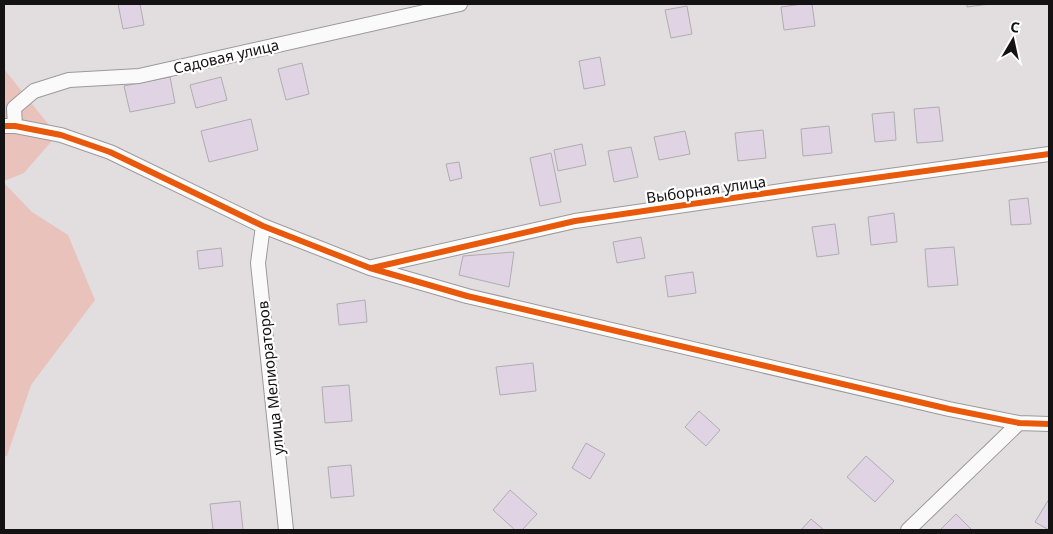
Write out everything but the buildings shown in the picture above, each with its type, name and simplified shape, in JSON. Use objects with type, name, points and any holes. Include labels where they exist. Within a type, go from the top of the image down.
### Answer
[{"type":"street","name":"Садовая улица","points":[[9,126],[14,108],[34,91],[69,80],[139,76],[460,4]]},
{"type":"street","points":[[9,126],[61,135],[110,152],[263,226],[370,268],[467,296],[950,408],[1019,423],[1049,424]]},
{"type":"street","name":"Выборная улица","points":[[370,268],[575,222],[792,189],[1049,154]]},
{"type":"street","name":"улица Мелиораторов","points":[[263,226],[258,263],[286,530]]},
{"type":"street","points":[[908,530],[1019,423]]},
{"type":"shaded area","points":[[4,69],[57,135],[24,173],[4,181]]},
{"type":"shaded area","points":[[4,183],[32,212],[68,235],[95,300],[31,385],[7,456],[4,457]]},
{"type":"cycle path","points":[[4,126],[15,126],[61,135],[110,152],[263,226],[370,268],[467,296],[949,409],[1019,423],[1049,424]]},
{"type":"cycle path","points":[[372,268],[575,221],[1049,154]]}]
